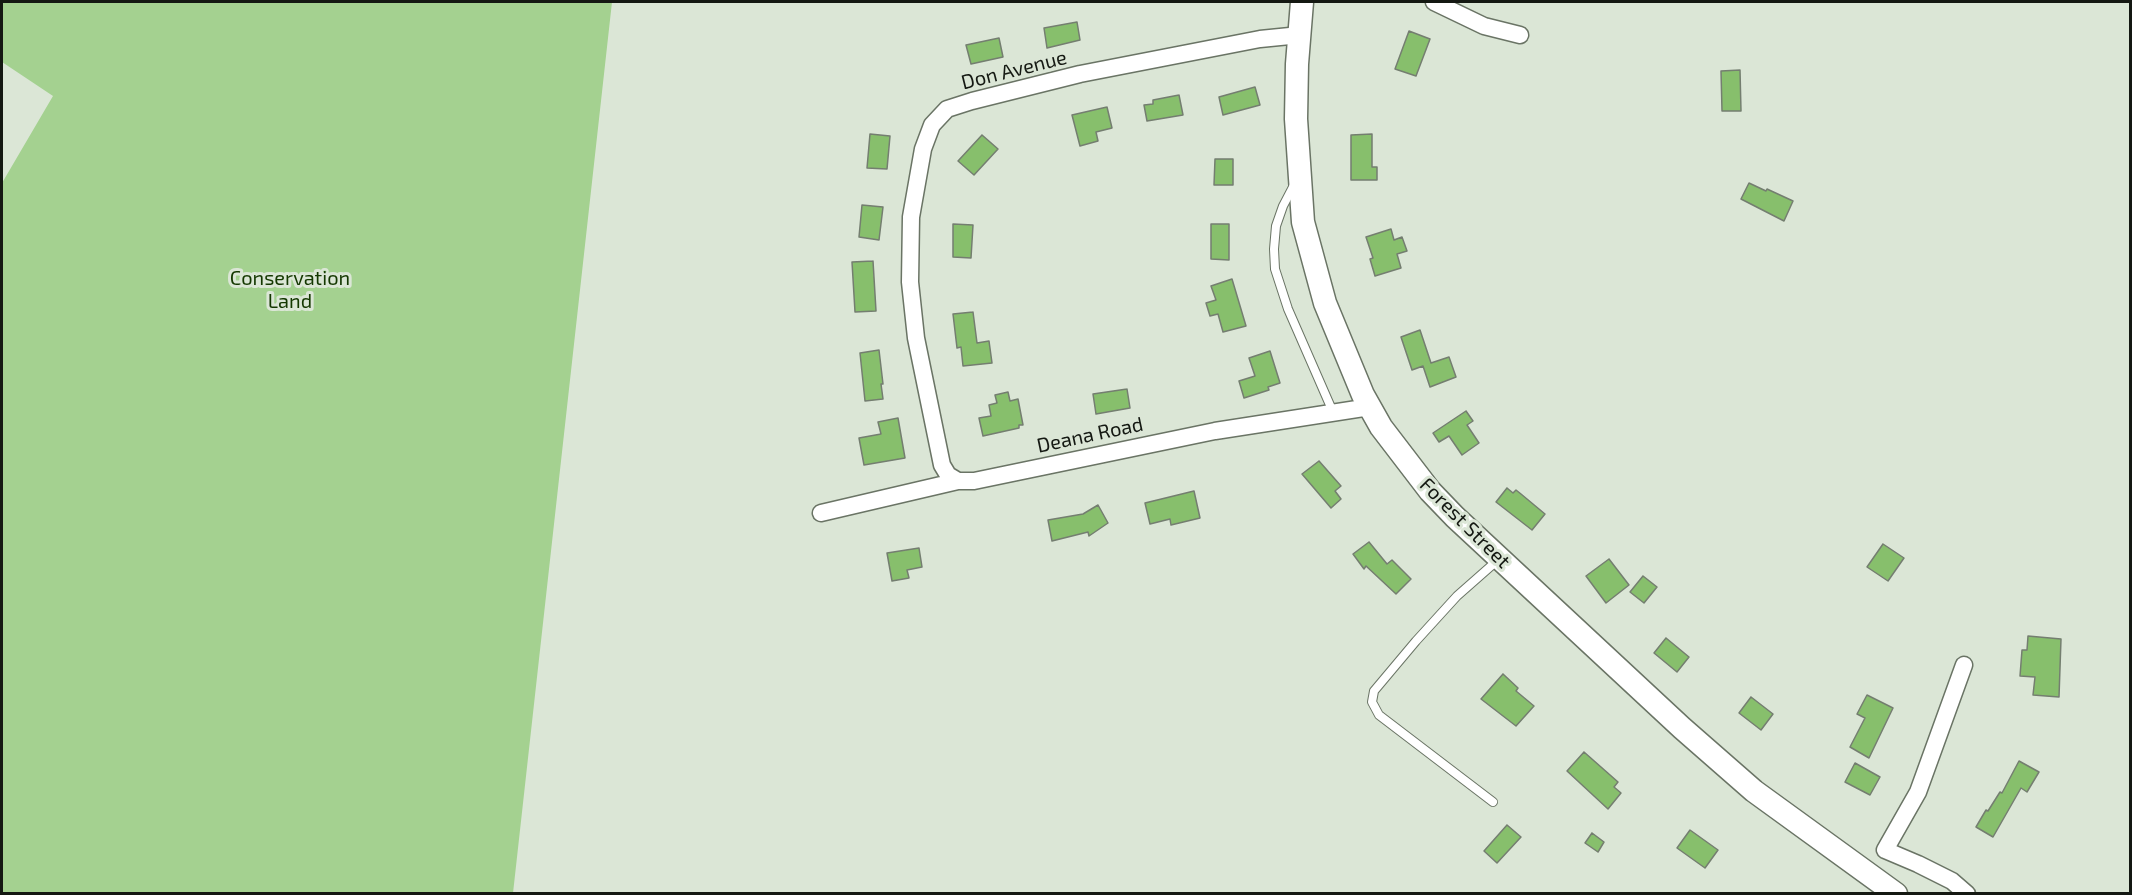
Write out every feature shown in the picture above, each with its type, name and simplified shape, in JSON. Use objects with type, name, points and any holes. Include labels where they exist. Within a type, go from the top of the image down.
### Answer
[{"type":"street","name":"Forest Street","points":[[1302,2],[1296,119],[1303,222],[1325,303],[1344,354],[1381,427],[1430,491],[1499,559],[1626,677],[1754,791],[1872,874],[1896,894]]},
{"type":"street","points":[[1434,2],[1484,26],[1520,35]]},
{"type":"street","name":"Don Avenue","points":[[958,481],[948,475],[942,465],[916,338],[910,282],[911,217],[923,149],[932,125],[947,110],[964,104],[1080,74],[1260,39],[1300,35]]},
{"type":"street","name":"Deana Road","points":[[821,513],[958,481],[974,481],[1215,431],[1370,407]]},
{"type":"street","points":[[1872,874],[1918,792],[1964,665]]},
{"type":"street","points":[[1885,850],[1952,881],[1967,894]]},
{"type":"lane","points":[[1299,176],[1283,206],[1276,226],[1275,269],[1288,309],[1333,412]]},
{"type":"lane","points":[[1493,802],[1379,715],[1372,702],[1374,691],[1416,641],[1457,596],[1499,559]]},
{"type":"green space","name":"Conservation Land","points":[[2,2],[612,2],[513,893],[2,893],[2,183],[53,96],[2,62]]},
{"type":"building","points":[[1077,22],[1080,40],[1047,48],[1044,28]]},
{"type":"building","points":[[1409,31],[1430,39],[1416,76],[1395,69]]},
{"type":"building","points":[[999,38],[1003,57],[971,64],[966,45]]},
{"type":"building","points":[[1740,70],[1741,111],[1722,111],[1721,71]]},
{"type":"building","points":[[1255,87],[1260,105],[1223,115],[1219,97]]},
{"type":"building","points":[[1179,95],[1183,115],[1147,121],[1144,105],[1153,104],[1153,100]]},
{"type":"building","points":[[1107,107],[1112,128],[1096,132],[1098,141],[1080,146],[1072,115]]},
{"type":"building","points":[[870,134],[890,136],[887,169],[867,168]]},
{"type":"building","points":[[1372,134],[1372,167],[1377,167],[1377,180],[1351,180],[1351,135]]},
{"type":"building","points":[[982,135],[998,149],[974,175],[958,161]]},
{"type":"building","points":[[1215,159],[1233,159],[1233,185],[1214,185]]},
{"type":"building","points":[[1749,183],[1793,201],[1784,221],[1741,199]]},
{"type":"building","points":[[862,205],[883,207],[879,240],[859,237]]},
{"type":"building","points":[[953,224],[973,225],[971,258],[953,257]]},
{"type":"building","points":[[1211,224],[1229,224],[1229,260],[1211,259]]},
{"type":"building","points":[[1391,229],[1394,240],[1402,237],[1407,251],[1397,254],[1401,268],[1375,276],[1370,259],[1373,258],[1366,237]]},
{"type":"building","points":[[873,261],[876,311],[855,312],[852,262]]},
{"type":"building","points":[[1232,279],[1246,326],[1223,332],[1218,314],[1210,316],[1206,303],[1216,300],[1211,286]]},
{"type":"building","points":[[973,312],[977,343],[989,341],[992,363],[963,366],[961,347],[957,348],[953,314]]},
{"type":"building","points":[[1420,330],[1431,363],[1449,357],[1456,377],[1430,387],[1423,366],[1412,370],[1401,337]]},
{"type":"building","points":[[879,350],[883,399],[865,401],[860,353]]},
{"type":"building","points":[[1270,351],[1280,383],[1268,387],[1269,390],[1244,398],[1239,381],[1255,376],[1249,358]]},
{"type":"building","points":[[1127,389],[1130,408],[1096,414],[1093,394]]},
{"type":"building","points":[[1008,392],[1010,401],[1018,399],[1023,425],[1019,425],[1019,428],[983,436],[979,418],[991,416],[989,405],[997,403],[995,395]]},
{"type":"building","points":[[1466,411],[1473,421],[1467,425],[1479,443],[1462,455],[1449,436],[1439,442],[1433,433]]},
{"type":"building","points":[[898,418],[905,458],[864,465],[859,438],[881,434],[878,422]]},
{"type":"building","points":[[1319,461],[1341,486],[1335,491],[1341,499],[1331,508],[1302,474]]},
{"type":"building","points":[[1507,488],[1513,493],[1516,490],[1545,514],[1532,530],[1496,502]]},
{"type":"building","points":[[1194,491],[1200,518],[1171,525],[1170,519],[1150,524],[1145,503]]},
{"type":"building","points":[[1098,505],[1108,523],[1089,536],[1088,532],[1052,541],[1048,520],[1083,514]]},
{"type":"building","points":[[1369,542],[1387,564],[1392,560],[1411,579],[1396,594],[1366,566],[1364,569],[1353,554]]},
{"type":"building","points":[[1883,544],[1904,558],[1888,581],[1867,567]]},
{"type":"building","points":[[919,548],[922,567],[907,570],[909,578],[892,581],[887,553]]},
{"type":"building","points":[[1609,559],[1629,585],[1606,603],[1586,576]]},
{"type":"building","points":[[1643,576],[1657,587],[1644,603],[1630,592]]},
{"type":"building","points":[[2028,636],[2061,639],[2059,697],[2033,695],[2035,677],[2020,676],[2022,650],[2027,650]]},
{"type":"building","points":[[1666,638],[1689,657],[1677,672],[1654,653]]},
{"type":"building","points":[[1503,674],[1518,688],[1516,691],[1534,706],[1516,726],[1481,699]]},
{"type":"building","points":[[1867,695],[1893,708],[1869,758],[1850,747],[1865,718],[1857,714]]},
{"type":"building","points":[[1751,697],[1773,714],[1761,730],[1739,713]]},
{"type":"building","points":[[1584,752],[1618,782],[1614,787],[1621,793],[1608,809],[1567,771]]},
{"type":"building","points":[[2019,761],[2039,772],[2027,792],[2021,788],[1993,837],[1976,827],[1986,810],[1988,811],[2000,792],[2002,793]]},
{"type":"building","points":[[1855,763],[1880,777],[1870,795],[1845,782]]},
{"type":"building","points":[[1507,825],[1521,837],[1497,863],[1484,851]]},
{"type":"building","points":[[1690,830],[1718,850],[1705,868],[1677,848]]},
{"type":"building","points":[[1592,833],[1604,842],[1598,852],[1585,843]]}]
